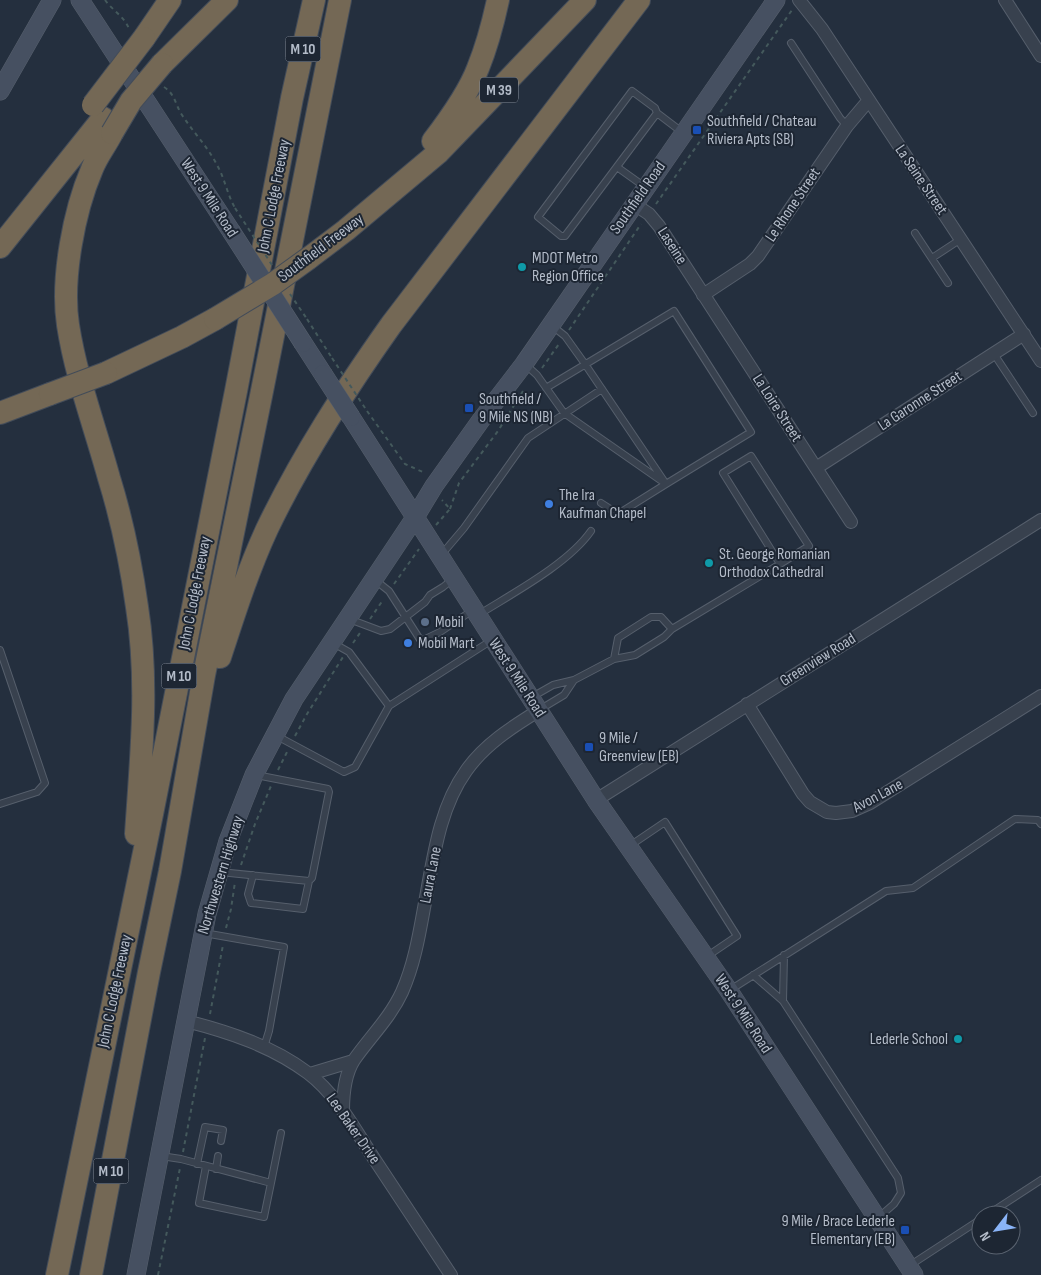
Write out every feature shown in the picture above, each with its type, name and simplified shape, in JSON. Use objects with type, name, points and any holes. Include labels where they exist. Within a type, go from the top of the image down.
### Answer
[{"type":"highway","points":[[0,229],[103,118],[131,101],[170,0]]},
{"type":"highway","points":[[0,247],[103,118],[150,55],[213,0]]},
{"type":"highway","points":[[150,55],[227,0]]},
{"type":"highway","points":[[292,98],[304,0]]},
{"type":"highway","name":"John C Lodge Freeway","points":[[57,1275],[152,814],[292,98],[314,0]]},
{"type":"highway","name":"John C Lodge Freeway","points":[[91,1275],[170,872],[204,675],[340,0]]},
{"type":"highway","points":[[326,68],[349,0]]},
{"type":"highway","points":[[409,176],[449,119],[478,69],[492,27],[498,0]]},
{"type":"highway","name":"Southfield Freeway","points":[[0,413],[106,373],[182,337],[239,306],[273,284],[346,230],[439,152],[585,0]]},
{"type":"highway","points":[[170,872],[213,678],[241,593],[266,531],[285,493],[317,435],[356,374],[391,325],[639,0]]},
{"type":"highway","points":[[61,1253],[94,1044],[136,834],[144,710],[143,658],[138,610],[130,564],[110,479],[88,409],[68,323],[66,293],[71,244],[79,206],[92,168],[103,118]]},
{"type":"main road","points":[[0,91],[52,0]]},
{"type":"main road","name":"West 9 Mile Road","points":[[80,0],[357,426],[414,519],[596,800],[729,991],[911,1271]]},
{"type":"main road","name":"Southfield Road","points":[[414,519],[434,486],[524,364],[776,0]]},
{"type":"main road","name":"Northwestern Highway","points":[[136,1275],[203,933],[228,841],[254,775],[294,699],[414,519]]},
{"type":"street","points":[[1005,0],[1041,56]]},
{"type":"street","name":"La Seine Street","points":[[795,5],[822,29],[1041,361]]},
{"type":"street","name":"Le Rhone Street","points":[[703,295],[750,264],[758,256],[847,126],[869,100]]},
{"type":"street","name":"Laseine","points":[[634,204],[653,218],[703,295]]},
{"type":"street","name":"La Loire Street","points":[[703,295],[851,522]]},
{"type":"street","name":"La Garonne Street","points":[[816,468],[1024,334]]},
{"type":"street","name":"Greenview Road","points":[[596,800],[1041,520]]},
{"type":"street","name":"Avon Lane","points":[[747,704],[803,794],[818,808],[836,813],[852,811],[870,804],[1041,696]]},
{"type":"street","name":"Laura Lane","points":[[343,1111],[343,1095],[353,1061],[393,1010],[411,970],[441,827],[445,812],[459,782],[471,764],[489,746],[517,724],[534,705]]},
{"type":"street","name":"Lee Baker Drive","points":[[186,1021],[264,1047],[310,1074],[343,1111],[451,1275]]},
{"type":"street","points":[[310,1074],[353,1061]]},
{"type":"lane","points":[[791,43],[847,126]]},
{"type":"lane","points":[[657,113],[565,236],[561,236],[538,217],[632,92],[655,108],[657,113],[684,133]]},
{"type":"lane","points":[[617,167],[646,188]]},
{"type":"lane","points":[[915,233],[948,283]]},
{"type":"lane","points":[[932,258],[961,239]]},
{"type":"lane","points":[[546,388],[674,311],[751,432],[618,514],[602,503]]},
{"type":"lane","points":[[550,325],[565,336],[666,484]]},
{"type":"lane","points":[[994,354],[1033,413]]},
{"type":"lane","points":[[524,364],[537,375],[564,413],[666,484]]},
{"type":"lane","points":[[439,557],[464,528],[528,438],[602,389]]},
{"type":"lane","points":[[534,705],[553,685],[574,680],[614,659],[635,655],[664,637],[672,629],[780,564],[809,546],[751,456],[723,473],[780,564]]},
{"type":"lane","points":[[374,580],[389,591],[421,640],[440,632],[544,574],[584,542],[591,530]]},
{"type":"lane","points":[[348,618],[381,631],[390,629],[426,602],[430,595],[453,578]]},
{"type":"lane","points":[[614,659],[618,638],[650,618],[662,617],[672,629]]},
{"type":"lane","points":[[274,735],[344,772],[355,767],[389,706],[492,640]]},
{"type":"lane","points":[[332,642],[349,652],[389,706]]},
{"type":"lane","points":[[0,650],[45,783],[38,792],[0,804]]},
{"type":"lane","points":[[534,705],[564,695],[574,680]]},
{"type":"lane","points":[[253,875],[248,894],[250,903],[303,909],[309,881],[312,878],[329,792],[328,789],[254,775]]},
{"type":"lane","points":[[729,991],[886,891],[913,888],[1015,818],[1038,820],[1041,824]]},
{"type":"lane","points":[[628,847],[664,822],[737,936],[706,958]]},
{"type":"lane","points":[[219,872],[309,881]]},
{"type":"lane","points":[[203,933],[284,947],[269,1031],[264,1047]]},
{"type":"lane","points":[[783,1001],[784,955]]},
{"type":"lane","points":[[753,975],[783,1001],[898,1178],[901,1193],[894,1204],[877,1218]]},
{"type":"lane","points":[[197,1164],[205,1127],[223,1130],[221,1141]]},
{"type":"lane","points":[[206,1166],[199,1204],[264,1217],[281,1133]]},
{"type":"lane","points":[[159,1156],[271,1183]]},
{"type":"lane","points":[[216,1169],[218,1156]]},
{"type":"lane","points":[[1002,1205],[1041,1180]]},
{"type":"lane","points":[[911,1271],[971,1226]]},
{"type":"path","points":[[105,0],[126,22],[150,55],[181,114],[217,165],[228,197],[235,208]]},
{"type":"path","points":[[657,203],[795,5]]},
{"type":"path","points":[[568,331],[640,226]]},
{"type":"path","points":[[307,319],[367,411],[405,464],[427,475]]},
{"type":"path","points":[[541,369],[560,343]]},
{"type":"path","points":[[441,517],[450,509],[459,483],[498,431],[525,387]]},
{"type":"path","points":[[442,500],[450,509]]},
{"type":"path","points":[[406,568],[414,557]]},
{"type":"path","points":[[210,1011],[223,946]]},
{"type":"path","points":[[182,1153],[204,1040]]},
{"type":"path","points":[[158,1275],[180,1166]]},
{"type":"place","name":"Southfield / Chateau Riviera Apts (SB)","points":[[697,130]]},
{"type":"place","name":"MDOT Metro Region Office","points":[[522,267]]},
{"type":"place","name":"Southfield / 9 Mile NS (NB)","points":[[469,408]]},
{"type":"place","name":"The Ira Kaufman Chapel","points":[[549,504]]},
{"type":"place","name":"St. George Romanian Orthodox Cathedral","points":[[709,563]]},
{"type":"place","name":"Mobil","points":[[425,622]]},
{"type":"place","name":"Mobil Mart","points":[[408,643]]},
{"type":"place","name":"9 Mile / Greenview (EB)","points":[[589,747]]},
{"type":"place","name":"Lederle School","points":[[958,1039]]},
{"type":"place","name":"9 Mile / Brace Lederle Elementary (EB)","points":[[905,1230]]}]
